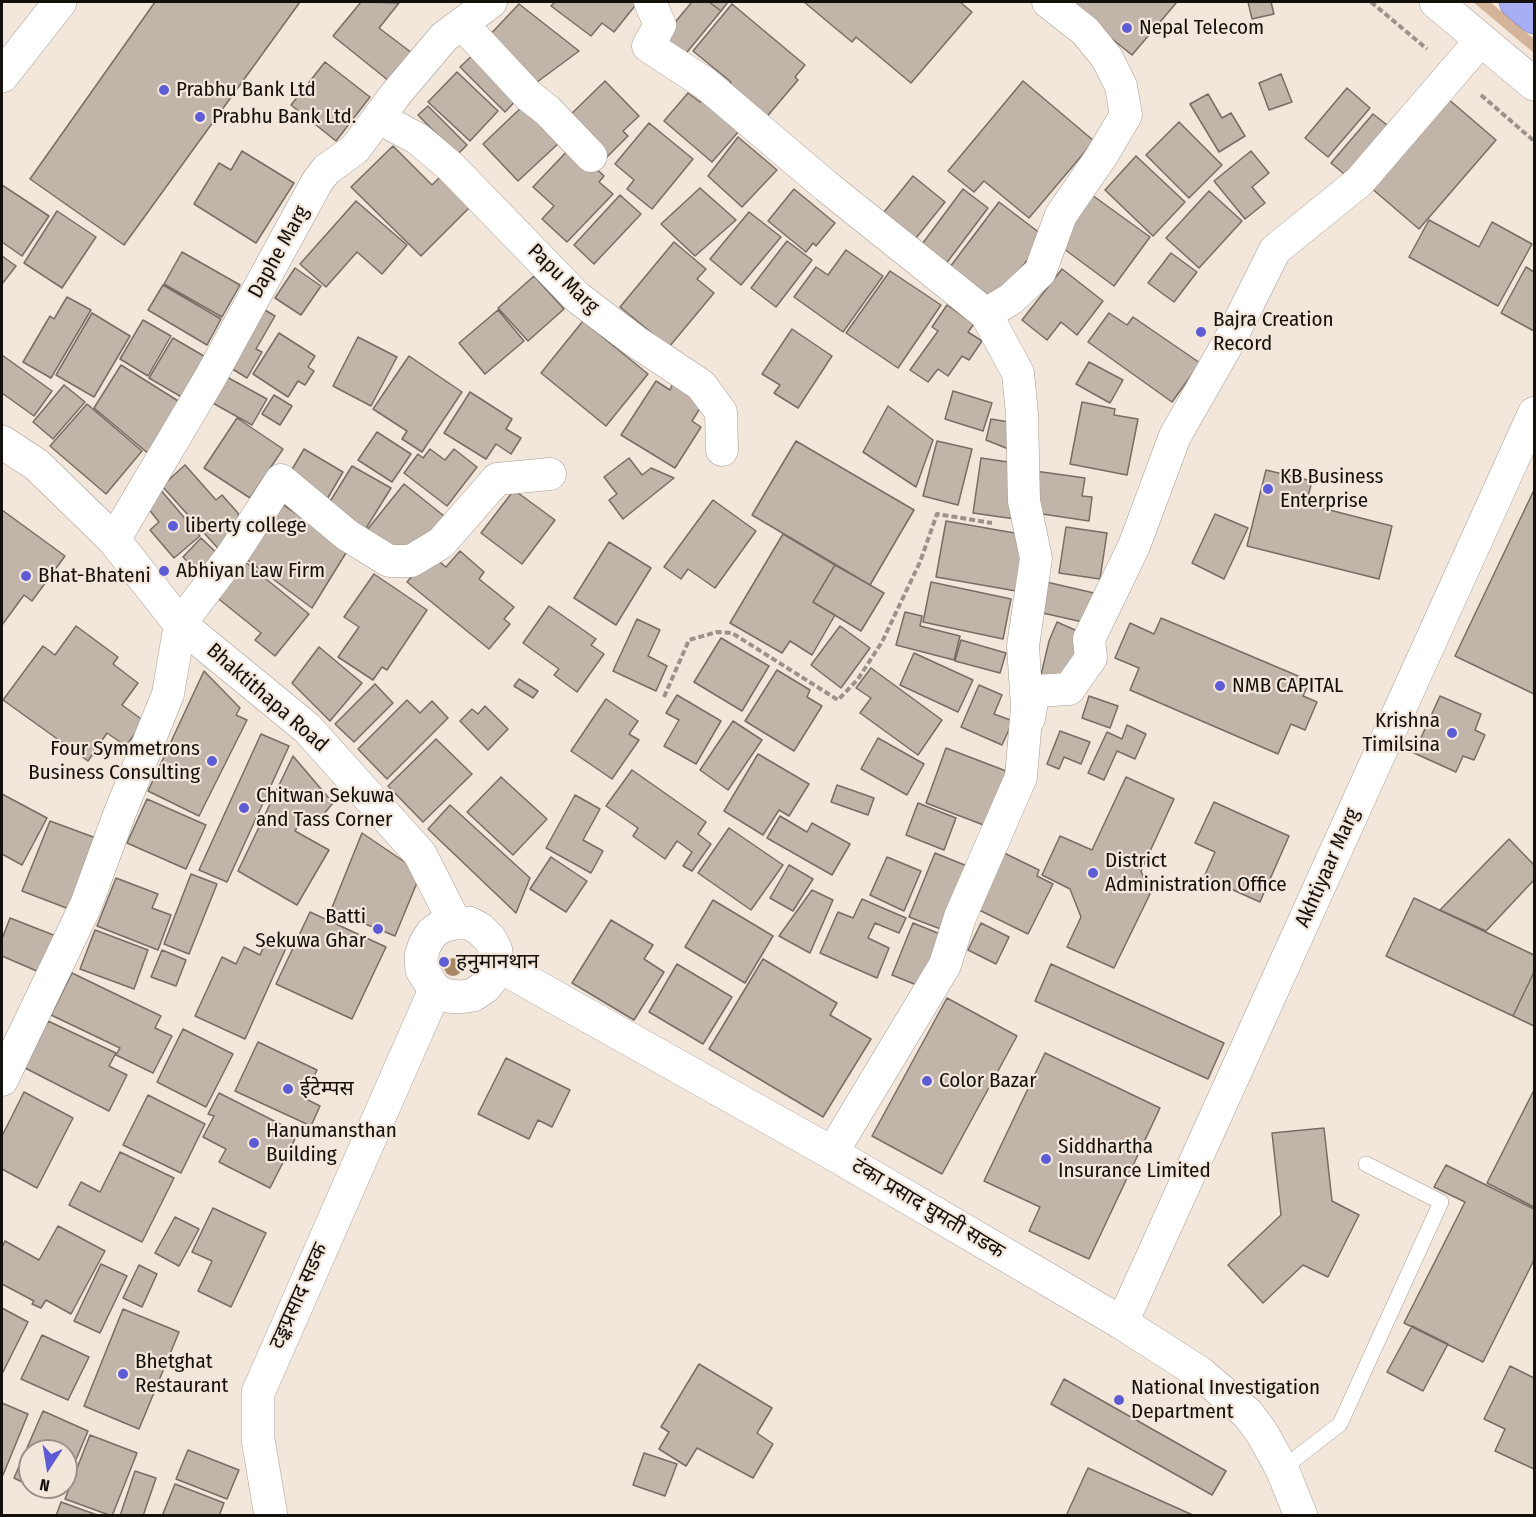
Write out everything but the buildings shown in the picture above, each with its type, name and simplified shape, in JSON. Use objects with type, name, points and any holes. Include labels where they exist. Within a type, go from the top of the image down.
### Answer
[{"type":"highway","points":[[1516,2],[1534,16]]},
{"type":"street","points":[[2,76],[60,2]]},
{"type":"street","name":"Daphe Marg","points":[[114,540],[210,378],[317,182],[326,170],[355,149],[444,37],[491,2]]},
{"type":"street","points":[[650,2],[660,25],[648,46],[706,84],[826,186],[986,314],[1017,373],[1022,414],[1024,501],[1036,558],[1023,646],[1027,707],[1021,777],[960,916],[945,965],[832,1153]]},
{"type":"street","points":[[986,314],[1011,299],[1040,272],[1061,215],[1101,157],[1126,115],[1121,86],[1107,58],[1085,31],[1048,2]]},
{"type":"street","points":[[1436,2],[1534,84]]},
{"type":"street","points":[[463,25],[529,96],[547,110],[591,156]]},
{"type":"street","points":[[1024,746],[1034,691],[1069,689],[1091,658],[1089,639],[1138,537],[1175,436],[1231,338],[1275,250],[1359,183],[1481,40]]},
{"type":"street","name":"Papu Marg","points":[[378,118],[418,139],[451,167],[577,297],[635,341],[701,385],[721,412],[722,450]]},
{"type":"street","name":"Akhtiyaar Marg","points":[[1122,1323],[1534,414]]},
{"type":"street","name":"Bhaktithapa Road","points":[[2,442],[37,465],[114,540],[180,624],[307,728],[420,854],[456,923]]},
{"type":"street","points":[[2,1080],[86,905],[168,694],[180,624],[233,554],[281,480],[347,534],[389,561],[411,561],[441,543],[497,479],[550,474]]},
{"type":"street","points":[[456,923],[469,924],[480,929],[490,939],[496,951],[496,964],[493,977],[485,987],[473,995],[447,996],[435,990],[426,980],[421,956],[432,933],[442,926],[456,923]]},
{"type":"street","name":"टंका प्रसाद घुमती सडक","points":[[496,964],[832,1153],[1122,1323],[1200,1373],[1248,1414],[1282,1469],[1301,1515]]},
{"type":"street","name":"टङ्कप्रसाद सडक","points":[[271,1515],[258,1439],[258,1392],[435,990]]},
{"type":"lane","points":[[1282,1469],[1340,1424],[1441,1202],[1366,1164]]},
{"type":"path","points":[[664,698],[689,640],[717,632],[732,633],[838,700],[858,679],[882,642],[920,562],[937,514],[1011,526],[1030,532]]},
{"type":"shaded area","points":[[1473,2],[1490,2],[1534,39],[1534,53]]},
{"type":"place","name":"Nepal Telecom","points":[[1127,28]]},
{"type":"place","name":"Prabhu Bank Ltd","points":[[164,90]]},
{"type":"place","name":"Prabhu Bank Ltd.","points":[[200,117]]},
{"type":"place","name":"Bajra Creation Record","points":[[1201,332]]},
{"type":"place","name":"KB Business Enterprise","points":[[1268,489]]},
{"type":"place","name":"liberty college","points":[[173,526]]},
{"type":"place","name":"Abhiyan Law Firm","points":[[164,571]]},
{"type":"place","name":"Bhat-Bhateni","points":[[26,576]]},
{"type":"place","name":"NMB CAPITAL","points":[[1220,686]]},
{"type":"place","name":"Krishna Timilsina","points":[[1452,733]]},
{"type":"place","name":"Four Symmetrons Business Consulting","points":[[212,761]]},
{"type":"place","name":"Chitwan Sekuwa and Tass Corner","points":[[244,808]]},
{"type":"place","name":"District Administration Office","points":[[1093,873]]},
{"type":"place","name":"Batti Sekuwa Ghar","points":[[378,929]]},
{"type":"place","name":"हनुमानथान","points":[[444,962]]},
{"type":"place","name":"Color Bazar","points":[[927,1081]]},
{"type":"place","name":"ईटेम्पस","points":[[288,1089]]},
{"type":"place","name":"Hanumansthan Building","points":[[254,1143]]},
{"type":"place","name":"Siddhartha Insurance Limited","points":[[1046,1159]]},
{"type":"place","name":"Bhetghat Restaurant","points":[[123,1374]]},
{"type":"place","name":"National Investigation Department","points":[[1119,1400]]}]
